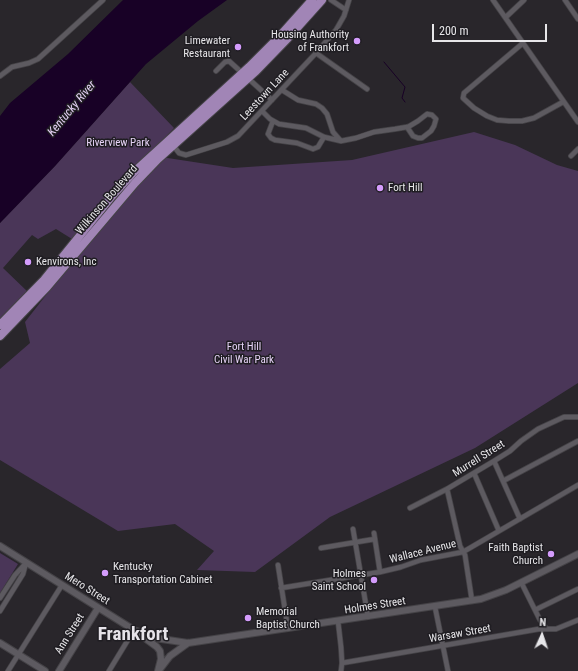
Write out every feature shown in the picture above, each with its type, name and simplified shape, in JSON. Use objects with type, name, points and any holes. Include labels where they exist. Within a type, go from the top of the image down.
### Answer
[{"type":"highway","name":"Wilkinson Boulevard","points":[[246,76],[312,0]]},
{"type":"highway","name":"Wilkinson Boulevard","points":[[0,336],[48,287],[134,183],[171,143],[287,39],[322,0]]},
{"type":"highway","name":"Wilkinson Boulevard","points":[[0,325],[44,280],[122,184],[148,158],[171,143]]},
{"type":"main road","name":"Mero Street","points":[[0,546],[134,630],[166,641]]},
{"type":"main road","name":"Holmes Street","points":[[166,641],[188,643],[435,607],[472,600],[494,595],[578,554]]},
{"type":"main road","name":"Ann Street","points":[[59,671],[98,608]]},
{"type":"main road","points":[[134,630],[157,647],[160,651],[161,659],[158,671]]},
{"type":"main road","points":[[0,643],[45,671]]},
{"type":"main road","points":[[158,671],[170,656],[188,643]]},
{"type":"street","points":[[0,76],[12,67],[29,64],[38,59],[104,0]]},
{"type":"street","points":[[331,0],[346,10]]},
{"type":"street","name":"Leestown Lane","points":[[171,143],[179,153],[186,155],[228,142],[238,136],[262,112],[336,30],[346,10],[349,0]]},
{"type":"street","points":[[494,0],[578,122]]},
{"type":"street","points":[[506,17],[524,0]]},
{"type":"street","points":[[565,0],[578,19]]},
{"type":"street","points":[[523,43],[464,93],[463,98],[474,108],[487,116],[497,120],[509,121],[522,121],[534,118],[563,102]]},
{"type":"street","points":[[316,53],[366,89]]},
{"type":"street","points":[[216,71],[223,63],[228,61],[272,100]]},
{"type":"street","points":[[282,90],[295,98],[314,103],[322,108],[327,114],[331,128],[341,141]]},
{"type":"street","points":[[262,112],[279,124],[306,128],[324,137],[341,141],[374,132],[407,126],[415,123],[426,114],[432,115],[436,121],[433,128],[426,136],[421,138],[414,137],[407,126]]},
{"type":"street","points":[[273,121],[268,134],[273,139],[297,143],[313,149],[318,147],[324,137]]},
{"type":"street","points":[[331,138],[335,134]]},
{"type":"street","points":[[571,156],[578,149]]},
{"type":"street","name":"Murrell Street","points":[[410,508],[447,489],[494,461],[510,451],[538,429],[564,416],[578,417]]},
{"type":"street","points":[[503,481],[578,441]]},
{"type":"street","points":[[494,461],[520,519]]},
{"type":"street","points":[[474,473],[499,531]]},
{"type":"street","name":"Wallace Avenue","points":[[281,588],[380,572],[421,560],[463,552],[578,485]]},
{"type":"street","points":[[447,489],[460,546],[465,555],[472,600]]},
{"type":"street","points":[[353,529],[368,617]]},
{"type":"street","points":[[374,533],[380,572]]},
{"type":"street","points":[[322,548],[375,539]]},
{"type":"street","points":[[0,598],[15,575],[26,563]]},
{"type":"street","points":[[0,611],[23,574],[26,563]]},
{"type":"street","points":[[278,565],[288,629]]},
{"type":"street","points":[[521,582],[546,628]]},
{"type":"street","points":[[8,671],[62,585]]},
{"type":"street","points":[[535,610],[578,589]]},
{"type":"street","points":[[435,607],[448,671]]},
{"type":"street","name":"Warsaw Street","points":[[342,663],[546,628],[551,630],[578,620]]},
{"type":"street","points":[[338,621],[342,663],[341,671]]},
{"type":"street","points":[[109,671],[134,630]]},
{"type":"green space","name":"Riverview Park","points":[[130,82],[174,128],[72,239],[56,229],[38,239],[32,235],[3,268],[29,293],[0,322],[0,223],[55,166]]},
{"type":"green space","name":"Fort Hill Civil War Park","points":[[474,132],[515,145],[557,165],[578,171],[578,383],[475,448],[330,517],[255,572],[197,570],[214,551],[175,524],[118,531],[0,460],[0,369],[30,343],[25,322],[124,195],[161,157],[233,168],[352,160]]},
{"type":"green space","points":[[0,553],[18,564],[0,593]]},
{"type":"water","name":"Kentucky River","points":[[123,0],[227,0],[198,21],[146,64],[55,166],[0,223],[0,116],[10,103],[68,54]]},
{"type":"waterway","points":[[384,62],[405,87],[402,98],[405,102]]},
{"type":"place","name":"Housing Authority of Frankfort","points":[[357,41]]},
{"type":"place","name":"Limewater Restaurant","points":[[238,47]]},
{"type":"place","name":"Fort Hill","points":[[380,188]]},
{"type":"place","name":"Kenvirons, Inc","points":[[28,262]]},
{"type":"place","name":"Faith Baptist Church","points":[[551,554]]},
{"type":"place","name":"Kentucky Transportation Cabinet","points":[[105,573]]},
{"type":"place","name":"Holmes Saint School","points":[[374,580]]},
{"type":"place","name":"Memorial Baptist Church","points":[[248,618]]},
{"type":"district","name":"Frankfort","points":[[133,635]]}]
